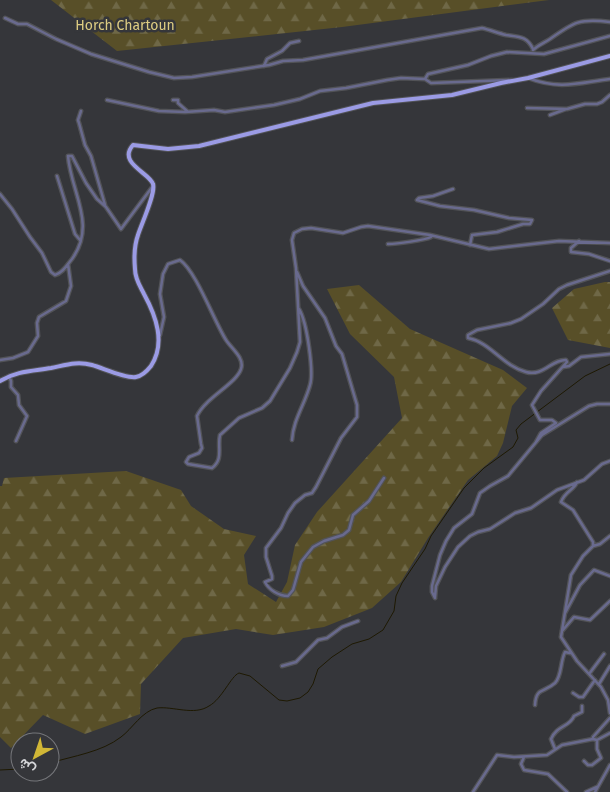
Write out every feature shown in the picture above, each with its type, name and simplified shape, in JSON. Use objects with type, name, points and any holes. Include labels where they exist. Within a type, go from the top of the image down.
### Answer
[{"type":"main road","points":[[0,381],[9,376],[67,363],[81,363],[134,378],[144,373],[152,364],[158,348],[160,335],[153,314],[137,280],[135,269],[136,244],[153,185],[152,182],[137,170],[132,162],[129,152],[133,146],[168,149],[199,146],[373,103],[452,95],[528,78],[610,56]]},
{"type":"street","points":[[5,18],[18,24],[27,24],[91,54],[163,76],[192,77],[264,66],[283,61],[303,60],[482,28],[507,35],[521,36],[525,38],[532,51]]},
{"type":"street","points":[[532,51],[560,31],[583,20],[610,22]]},
{"type":"street","points":[[425,79],[428,74],[468,65],[507,52],[532,51],[544,54],[610,36]]},
{"type":"street","points":[[264,66],[267,58],[282,51],[290,43],[299,41]]},
{"type":"street","points":[[107,100],[159,111],[188,112],[214,110],[225,112],[274,105],[300,99],[320,91],[401,78],[425,79],[431,83],[516,80]]},
{"type":"street","points":[[528,78],[554,86],[585,84],[610,79]]},
{"type":"street","points":[[550,115],[585,104],[601,103],[610,96]]},
{"type":"street","points":[[172,100],[178,100],[182,108],[188,112]]},
{"type":"street","points":[[526,108],[567,109]]},
{"type":"street","points":[[81,111],[79,123],[84,145],[91,156],[106,207]]},
{"type":"street","points":[[0,194],[42,253],[53,274],[60,273],[74,256],[80,240],[83,218],[68,156],[72,156],[86,183],[121,229],[153,185]]},
{"type":"street","points":[[57,176],[76,234],[80,240]]},
{"type":"street","points":[[453,189],[417,200],[509,218],[532,220],[530,224],[523,224],[497,232],[472,235],[470,245]]},
{"type":"street","points":[[160,335],[164,317],[160,294],[163,274],[168,264],[180,260],[195,281],[226,340],[241,362],[241,370],[237,376],[204,405],[196,416],[202,448],[198,454],[189,457],[186,462],[212,468],[216,465],[219,458],[220,435],[239,418],[268,404],[287,373],[299,346],[299,308],[292,240],[294,233],[302,229],[311,228],[343,233],[368,226],[433,236],[489,249],[559,241],[610,243]]},
{"type":"street","points":[[388,244],[417,240],[425,241],[433,236]]},
{"type":"street","points":[[580,241],[574,244],[570,250],[571,252],[589,254],[610,261]]},
{"type":"street","points":[[0,360],[13,358],[28,352],[38,336],[37,323],[40,317],[46,311],[66,301],[71,286],[68,264]]},
{"type":"street","points":[[296,268],[303,286],[325,318],[336,346],[342,354],[358,413],[356,419],[341,438],[315,489],[295,503],[281,528],[266,548],[266,557],[272,576],[272,579],[265,582],[268,588],[282,596],[288,596],[293,590],[301,562],[313,547],[342,535],[349,530],[353,515],[369,501],[384,478]]},
{"type":"street","points":[[536,442],[541,433],[556,423],[552,420],[540,420],[532,405],[533,401],[566,362],[564,359],[536,373],[525,372],[504,361],[478,340],[468,338],[468,335],[477,330],[521,319],[543,304],[558,289],[610,271]]},
{"type":"street","points":[[292,440],[294,426],[311,382],[308,341],[303,316],[299,308]]},
{"type":"street","points":[[562,368],[569,366],[581,357],[610,354]]},
{"type":"street","points":[[9,376],[11,387],[18,396],[19,405],[27,416],[16,441]]},
{"type":"street","points":[[610,404],[597,404],[586,408],[542,436],[508,476],[480,493],[472,514],[451,532],[440,555],[433,582],[432,592],[435,598],[436,586],[445,567],[458,547],[470,536],[490,529],[515,513],[531,508],[557,490],[587,478],[602,464],[610,461]]},
{"type":"street","points":[[577,482],[574,487],[567,491],[561,502],[573,510],[593,542],[592,546]]},
{"type":"street","points":[[610,536],[600,544],[592,546],[571,575],[561,632],[561,637],[570,653],[599,684],[606,697],[610,712]]},
{"type":"street","points":[[565,614],[580,585],[594,570],[610,576]]},
{"type":"street","points":[[561,632],[574,616],[590,620],[610,601]]},
{"type":"street","points":[[282,666],[296,662],[318,640],[327,638],[342,627],[358,621]]},
{"type":"street","points":[[535,705],[535,696],[540,690],[555,683],[559,676],[560,663],[563,656],[566,652],[570,653]]},
{"type":"street","points":[[589,674],[604,654]]},
{"type":"street","points":[[599,684],[610,666]]},
{"type":"street","points":[[572,693],[583,697],[595,680]]},
{"type":"street","points":[[555,750],[551,739],[554,732],[582,712],[582,706]]},
{"type":"street","points":[[584,761],[592,766],[601,758],[594,737],[610,718]]},
{"type":"street","points":[[473,792],[497,755],[524,757],[547,755],[562,745],[595,740],[610,733]]},
{"type":"street","points":[[524,757],[521,764],[524,770],[548,774],[567,792]]},
{"type":"street","points":[[595,792],[610,765]]},
{"type":"street","points":[[586,792],[598,787]]},
{"type":"green space","name":"Horch Chartoun","points":[[51,0],[549,0],[342,27],[117,51]]},
{"type":"green space","points":[[610,282],[610,348],[568,340],[552,308],[574,289]]},
{"type":"green space","points":[[359,285],[410,329],[503,370],[527,388],[512,406],[503,443],[497,456],[468,480],[428,538],[401,582],[372,608],[324,627],[273,635],[236,629],[183,638],[141,684],[140,714],[85,734],[43,715],[27,732],[10,732],[10,747],[0,737],[0,486],[2,486],[4,478],[126,471],[181,490],[191,506],[224,529],[256,536],[244,555],[248,584],[276,602],[287,582],[295,545],[317,512],[402,418],[394,377],[350,334],[327,289]]},
{"type":"waterway","points":[[60,760],[96,750],[113,742],[125,734],[142,716],[157,708],[203,709],[214,703],[239,673],[250,676],[279,700],[287,701],[300,698],[308,692],[313,684],[318,669],[332,657],[352,644],[369,639],[383,630],[394,611],[396,596],[402,583],[425,549],[431,536],[464,488],[484,468],[513,447],[518,438],[516,430],[521,424],[585,376],[610,364]]},
{"type":"waterway","points":[[0,770],[10,770]]}]
